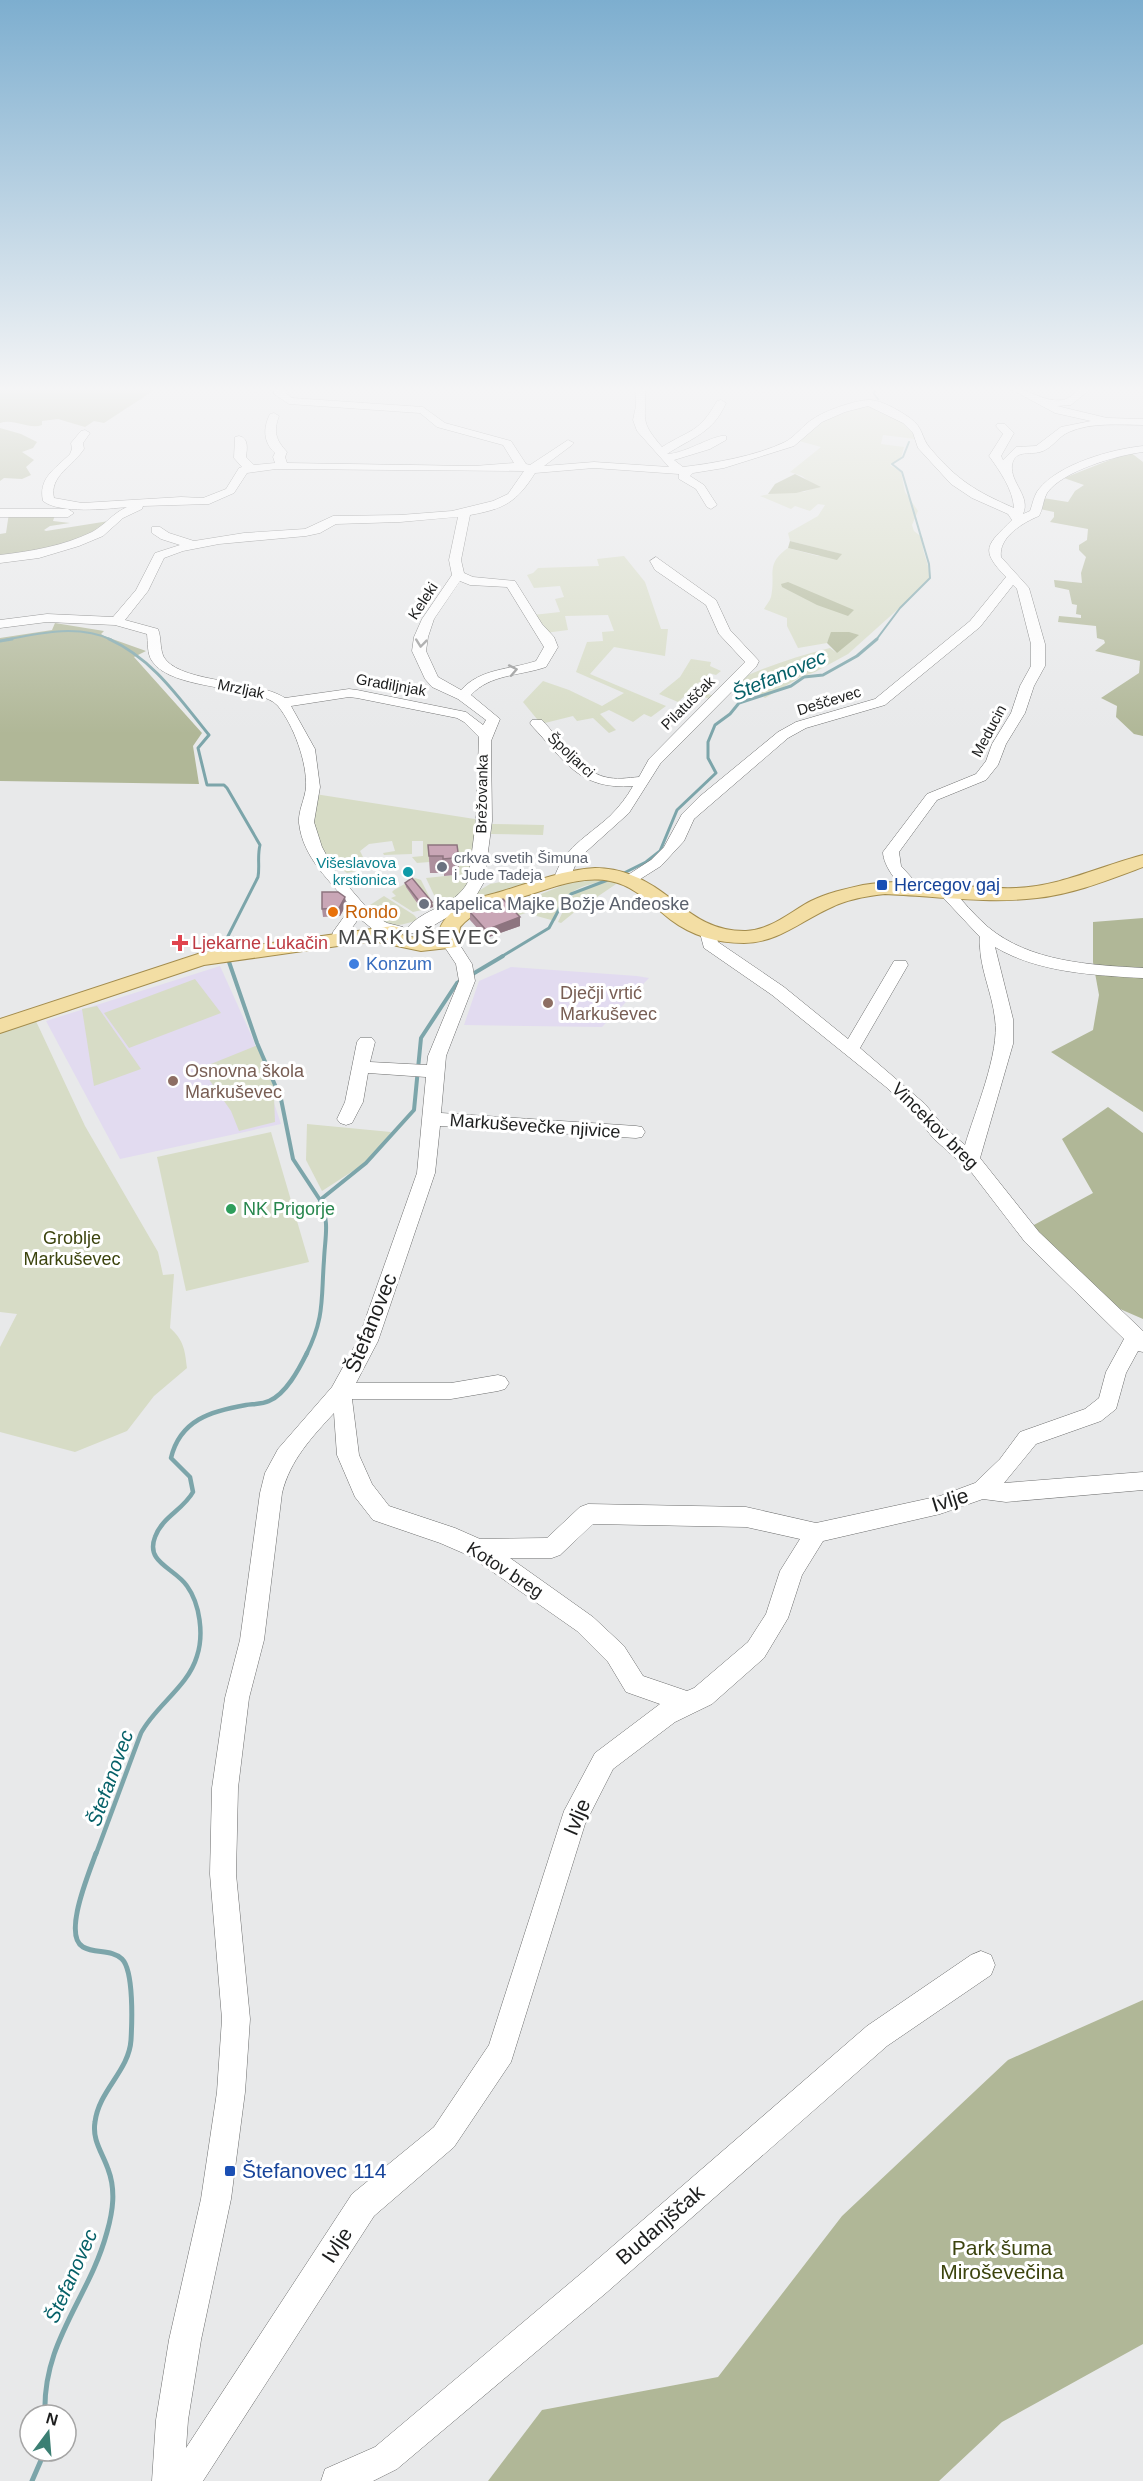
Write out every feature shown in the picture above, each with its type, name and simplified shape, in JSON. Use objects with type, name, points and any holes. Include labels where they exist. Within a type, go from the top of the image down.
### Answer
[{"type":"main road","points":[[0,1026],[131,981],[224,955],[406,933],[428,945],[450,938],[456,919],[476,905],[562,879],[592,874],[621,877],[680,919],[708,933],[746,938],[767,935],[827,901],[866,890],[912,888],[1016,894],[1039,892],[1078,884],[1143,861]]},
{"type":"street","points":[[56,503],[72,507],[159,503]]},
{"type":"street","points":[[116,621],[135,603],[151,581],[159,556],[171,550],[232,538],[299,535],[323,529],[333,520],[418,518],[465,511],[498,503]]},
{"type":"street","points":[[990,503],[1018,517],[1035,513],[1038,503]]},
{"type":"street","points":[[1012,578],[995,557],[994,551],[1000,539],[1018,517],[1019,503]]},
{"type":"street","points":[[0,559],[39,554],[75,543],[99,533],[116,517],[142,505]]},
{"type":"street","points":[[463,696],[471,686],[488,676],[541,664],[551,647],[511,584],[470,581],[458,575],[455,560],[465,511]]},
{"type":"street","points":[[0,513],[74,513],[116,517]]},
{"type":"street","points":[[156,530],[165,536],[199,545]]},
{"type":"street","name":"Pilatuščak","points":[[562,879],[574,855],[623,812],[654,762],[752,662],[724,631],[711,603],[659,567],[656,561]]},
{"type":"street","name":"Keleki","points":[[458,575],[428,619],[421,637],[419,651],[432,679],[444,689],[463,696]]},
{"type":"street","name":"Deščevec","points":[[621,877],[656,863],[676,841],[687,817],[704,800],[783,735],[801,725],[880,702],[975,624],[1012,578]]},
{"type":"street","name":"Meducin","points":[[912,888],[908,880],[892,867],[891,852],[932,797],[981,777],[993,762],[999,744],[1018,713],[1027,686],[1038,666],[1038,645],[1023,588],[1012,578]]},
{"type":"street","name":"Mrzljak","points":[[0,624],[47,618],[116,621],[153,632],[157,659],[168,670],[219,685],[271,695],[283,703],[308,749],[313,788],[306,822],[314,847],[328,873],[375,923],[406,933]]},
{"type":"street","name":"Gradiljnjak","points":[[283,703],[349,693],[357,694],[460,715],[469,719],[484,735]]},
{"type":"street","name":"Brežovanka","points":[[406,933],[458,904],[476,882],[484,821],[484,735],[493,718],[463,696]]},
{"type":"street","name":"Špoljarci","points":[[537,723],[568,757],[593,779],[606,782],[644,781]]},
{"type":"street","points":[[944,890],[988,935],[1036,959],[1094,970],[1143,973]]},
{"type":"street","points":[[329,942],[341,932],[358,907]]},
{"type":"street","name":"Vincekov breg","points":[[708,933],[710,944],[778,991],[892,1083],[919,1108],[939,1133],[979,1168],[1032,1237],[1139,1341]]},
{"type":"street","points":[[970,1160],[1004,1044],[1005,1019],[987,952],[988,935]]},
{"type":"street","name":"Štefanovec","points":[[168,2481],[172,2420],[185,2340],[216,2199],[231,2092],[236,2019],[223,1874],[225,1788],[237,1698],[252,1640],[276,1473],[286,1455],[311,1422],[341,1391],[368,1341],[420,1193],[426,1173],[433,1119],[424,1070],[446,1031],[467,976],[450,938]]},
{"type":"street","points":[[850,1050],[900,966]]},
{"type":"street","points":[[346,1119],[354,1102],[366,1042]]},
{"type":"street","points":[[360,1067],[424,1070]]},
{"type":"street","name":"Markuševečke njivice","points":[[433,1119],[636,1132]]},
{"type":"street","name":"Ivlje","points":[[184,2481],[363,2205],[444,2137],[501,2052],[573,1820],[603,1761],[666,1714],[703,1696],[756,1650],[776,1618],[792,1571],[816,1533],[940,1505],[983,1490],[1008,1465],[1028,1438],[1093,1415],[1108,1403],[1116,1372],[1139,1341]]},
{"type":"street","points":[[341,1391],[451,1391],[498,1383]]},
{"type":"street","name":"Kotov breg","points":[[341,1391],[348,1455],[363,1491],[381,1513],[447,1535],[478,1549],[585,1624],[616,1654],[635,1684],[688,1703]]},
{"type":"street","points":[[983,1490],[1006,1493],[1143,1481]]},
{"type":"street","points":[[478,1549],[552,1548],[588,1514],[746,1517],[816,1533]]},
{"type":"street","name":"Budanjščak","points":[[337,2481],[386,2458],[595,2282],[877,2036],[981,1965]]},
{"type":"shaded area","name":"Osnovna škola Markuševec","points":[[220,966],[253,1039],[281,1124],[120,1159],[46,1021]]},
{"type":"shaded area","name":"Dječji vrtić Markuševec","points":[[511,967],[649,978],[602,1027],[464,1025],[479,981]]},
{"type":"green space","points":[[776,503],[912,503],[918,511],[912,525],[914,531],[923,538],[929,578],[848,654],[765,698],[737,680],[818,651],[830,648],[837,653],[832,632],[827,643],[798,648],[787,626],[787,618],[764,609],[771,597],[774,564],[788,548],[818,556],[841,554],[790,541],[788,533],[818,516],[825,505],[818,504],[810,511],[795,506],[791,509]]},
{"type":"green space","points":[[1042,503],[1143,503],[1143,736],[1134,734],[1116,717],[1117,706],[1101,698],[1139,673],[1140,661],[1095,651],[1105,643],[1104,640],[1097,638],[1096,626],[1058,622],[1059,616],[1081,618],[1081,615],[1076,614],[1077,605],[1072,604],[1069,590],[1055,587],[1054,580],[1082,583],[1081,573],[1086,557],[1079,550],[1079,545],[1087,540],[1088,529],[1050,522],[1054,517],[1054,512],[1040,509]]},
{"type":"green space","points":[[9,513],[55,515],[53,521],[70,523],[50,526],[44,530],[46,531],[109,521],[98,530],[72,542],[0,558],[0,534],[6,533]]},
{"type":"green space","points":[[790,541],[842,554],[837,560],[788,548]]},
{"type":"green space","points":[[624,556],[645,582],[661,629],[668,629],[665,656],[614,647],[590,674],[666,706],[651,717],[644,714],[633,722],[609,710],[600,714],[616,730],[609,733],[593,718],[577,721],[573,716],[541,724],[523,702],[543,681],[569,690],[602,706],[624,693],[576,672],[587,642],[603,641],[602,632],[614,631],[608,615],[565,616],[568,630],[545,633],[533,615],[560,612],[555,599],[564,597],[560,586],[534,588],[527,575],[538,568],[599,566],[597,559]]},
{"type":"green space","points":[[788,582],[854,610],[848,616],[817,605],[782,587],[781,584]]},
{"type":"green space","points":[[55,623],[104,631],[101,634],[104,636],[146,651],[134,657],[202,733],[193,746],[199,784],[0,781],[0,638],[52,630]]},
{"type":"green space","points":[[831,632],[849,632],[859,635],[837,653],[827,643]]},
{"type":"green space","points":[[691,659],[711,662],[710,666],[721,671],[716,675],[709,673],[707,676],[709,677],[702,683],[699,682],[693,689],[714,696],[710,699],[689,692],[678,702],[659,694],[680,677]]},
{"type":"green space","points":[[315,794],[481,820],[469,886],[441,910],[426,878],[455,875],[454,860],[417,863],[412,857],[423,856],[423,841],[412,841],[412,854],[384,855],[383,853],[395,851],[392,841],[369,844],[360,851],[364,859],[376,862],[379,866],[347,873],[340,868],[332,871],[312,825]]},
{"type":"green space","points":[[492,824],[544,825],[543,835],[491,834]]},
{"type":"green space","points":[[605,877],[605,881],[570,894],[561,905],[555,921],[529,912],[513,917],[502,905],[530,897],[534,900],[542,898],[541,894],[569,883]]},
{"type":"green space","points":[[415,878],[421,880],[434,906],[416,902],[422,910],[413,912],[391,898],[396,896],[392,892],[394,890]]},
{"type":"green space","points":[[511,880],[513,882],[525,881],[528,884],[471,902],[472,895],[490,884]]},
{"type":"green space","points":[[613,880],[619,882],[597,897],[602,909],[586,909],[582,912],[577,910],[561,923],[558,922],[569,898],[584,888]]},
{"type":"green space","points":[[384,896],[418,920],[396,925],[380,921],[367,911],[367,907]]},
{"type":"green space","points":[[1143,918],[1143,1112],[1051,1052],[1093,1030],[1099,995],[1093,962],[1093,922]]},
{"type":"green space","points":[[195,979],[221,1013],[129,1048],[104,1013]]},
{"type":"green space","points":[[97,1006],[141,1069],[94,1086],[82,1009]]},
{"type":"green space","name":"Groblje Markuševec","points":[[35,1019],[85,1126],[158,1252],[163,1275],[174,1274],[170,1328],[183,1346],[187,1368],[154,1396],[127,1431],[75,1452],[0,1432],[0,1347],[17,1314],[0,1312],[0,1031]]},
{"type":"green space","points":[[258,1045],[273,1071],[275,1122],[239,1131],[231,1111],[201,1068]]},
{"type":"green space","points":[[1108,1107],[1143,1133],[1143,1319],[1104,1302],[1032,1226],[1093,1193],[1062,1139]]},
{"type":"green space","points":[[307,1124],[391,1132],[373,1158],[322,1191],[306,1160]]},
{"type":"green space","name":"NK Prigorje","points":[[271,1132],[309,1262],[186,1291],[157,1157]]},
{"type":"green space","name":"Park šuma Miroševečina","points":[[1143,2000],[1143,2344],[1002,2422],[939,2481],[488,2481],[542,2410],[718,2377],[842,2216],[1008,2060]]},
{"type":"building","points":[[428,845],[457,845],[458,852],[454,854],[454,858],[443,859],[443,856],[429,856]]},
{"type":"building","points":[[412,878],[432,902],[422,905],[405,883]]},
{"type":"building","points":[[322,892],[338,892],[345,897],[339,908],[322,909]]},
{"type":"building","points":[[503,899],[520,917],[486,930],[470,912],[472,910]]},
{"type":"waterway","name":"Štefanovec","points":[[876,640],[900,608],[930,578],[929,564],[911,503]]},
{"type":"waterway","points":[[5,640],[59,631],[86,632],[112,640]]},
{"type":"waterway","points":[[0,641],[12,639]]},
{"type":"waterway","points":[[109,639],[125,647],[152,668],[209,735],[198,748],[207,785],[224,785],[227,788],[260,845],[258,877],[222,948],[225,952]]},
{"type":"waterway","name":"Štefanovec","points":[[620,875],[646,862],[660,851],[677,810],[716,773],[708,758],[708,742],[715,725],[730,714],[739,703],[791,686],[804,677],[823,675],[857,656],[876,640]]},
{"type":"waterway","name":"Štefanovec","points":[[501,957],[549,928],[563,902],[571,894],[613,878]]},
{"type":"waterway","name":"Štefanovec","points":[[471,975],[503,956]]},
{"type":"waterway","points":[[228,959],[257,1043],[281,1099],[293,1159],[320,1200]]},
{"type":"waterway","name":"Štefanovec","points":[[320,1200],[366,1163],[414,1110],[421,1038],[457,983],[462,980]]},
{"type":"waterway","name":"Štefanovec","points":[[306,1354],[319,1319],[322,1297],[326,1230],[320,1200]]},
{"type":"waterway","name":"Štefanovec","points":[[96,1854],[141,1733],[187,1677],[199,1648],[200,1620],[191,1593],[182,1580],[158,1559],[153,1546],[162,1524],[184,1504],[193,1492],[190,1477],[171,1458],[175,1445],[189,1426],[209,1414],[233,1407],[264,1403],[275,1398],[291,1380],[306,1354]]},
{"type":"waterway","name":"Štefanovec","points":[[45,2403],[51,2365],[59,2342],[99,2256],[109,2224],[113,2200],[112,2185],[94,2128],[102,2100],[125,2061],[131,2040],[131,1998],[126,1965],[118,1956],[83,1947],[77,1940],[75,1930],[79,1902],[96,1853]]},
{"type":"waterway","name":"Štefanovec","points":[[32,2481],[40,2463]]},
{"type":"place","name":"crkva svetih Šimuna i Jude Tadeja","points":[[442,867]]},
{"type":"place","name":"Višeslavova krstionica","points":[[408,872]]},
{"type":"place","name":"Hercegov gaj","points":[[882,885]]},
{"type":"place","name":"kapelica Majke Božje Anđeoske","points":[[424,904]]},
{"type":"place","name":"Rondo","points":[[333,912]]},
{"type":"place","name":"Ljekarne Lukačin","points":[[180,943]]},
{"type":"place","name":"Konzum","points":[[354,964]]},
{"type":"place","name":"Dječji vrtić Markuševec","points":[[548,1003]]},
{"type":"place","name":"Osnovna škola Markuševec","points":[[173,1081]]},
{"type":"place","name":"NK Prigorje","points":[[231,1209]]},
{"type":"place","name":"Štefanovec 114","points":[[230,2171]]},
{"type":"district","name":"MARKUŠEVEC","points":[[419,937]]}]
